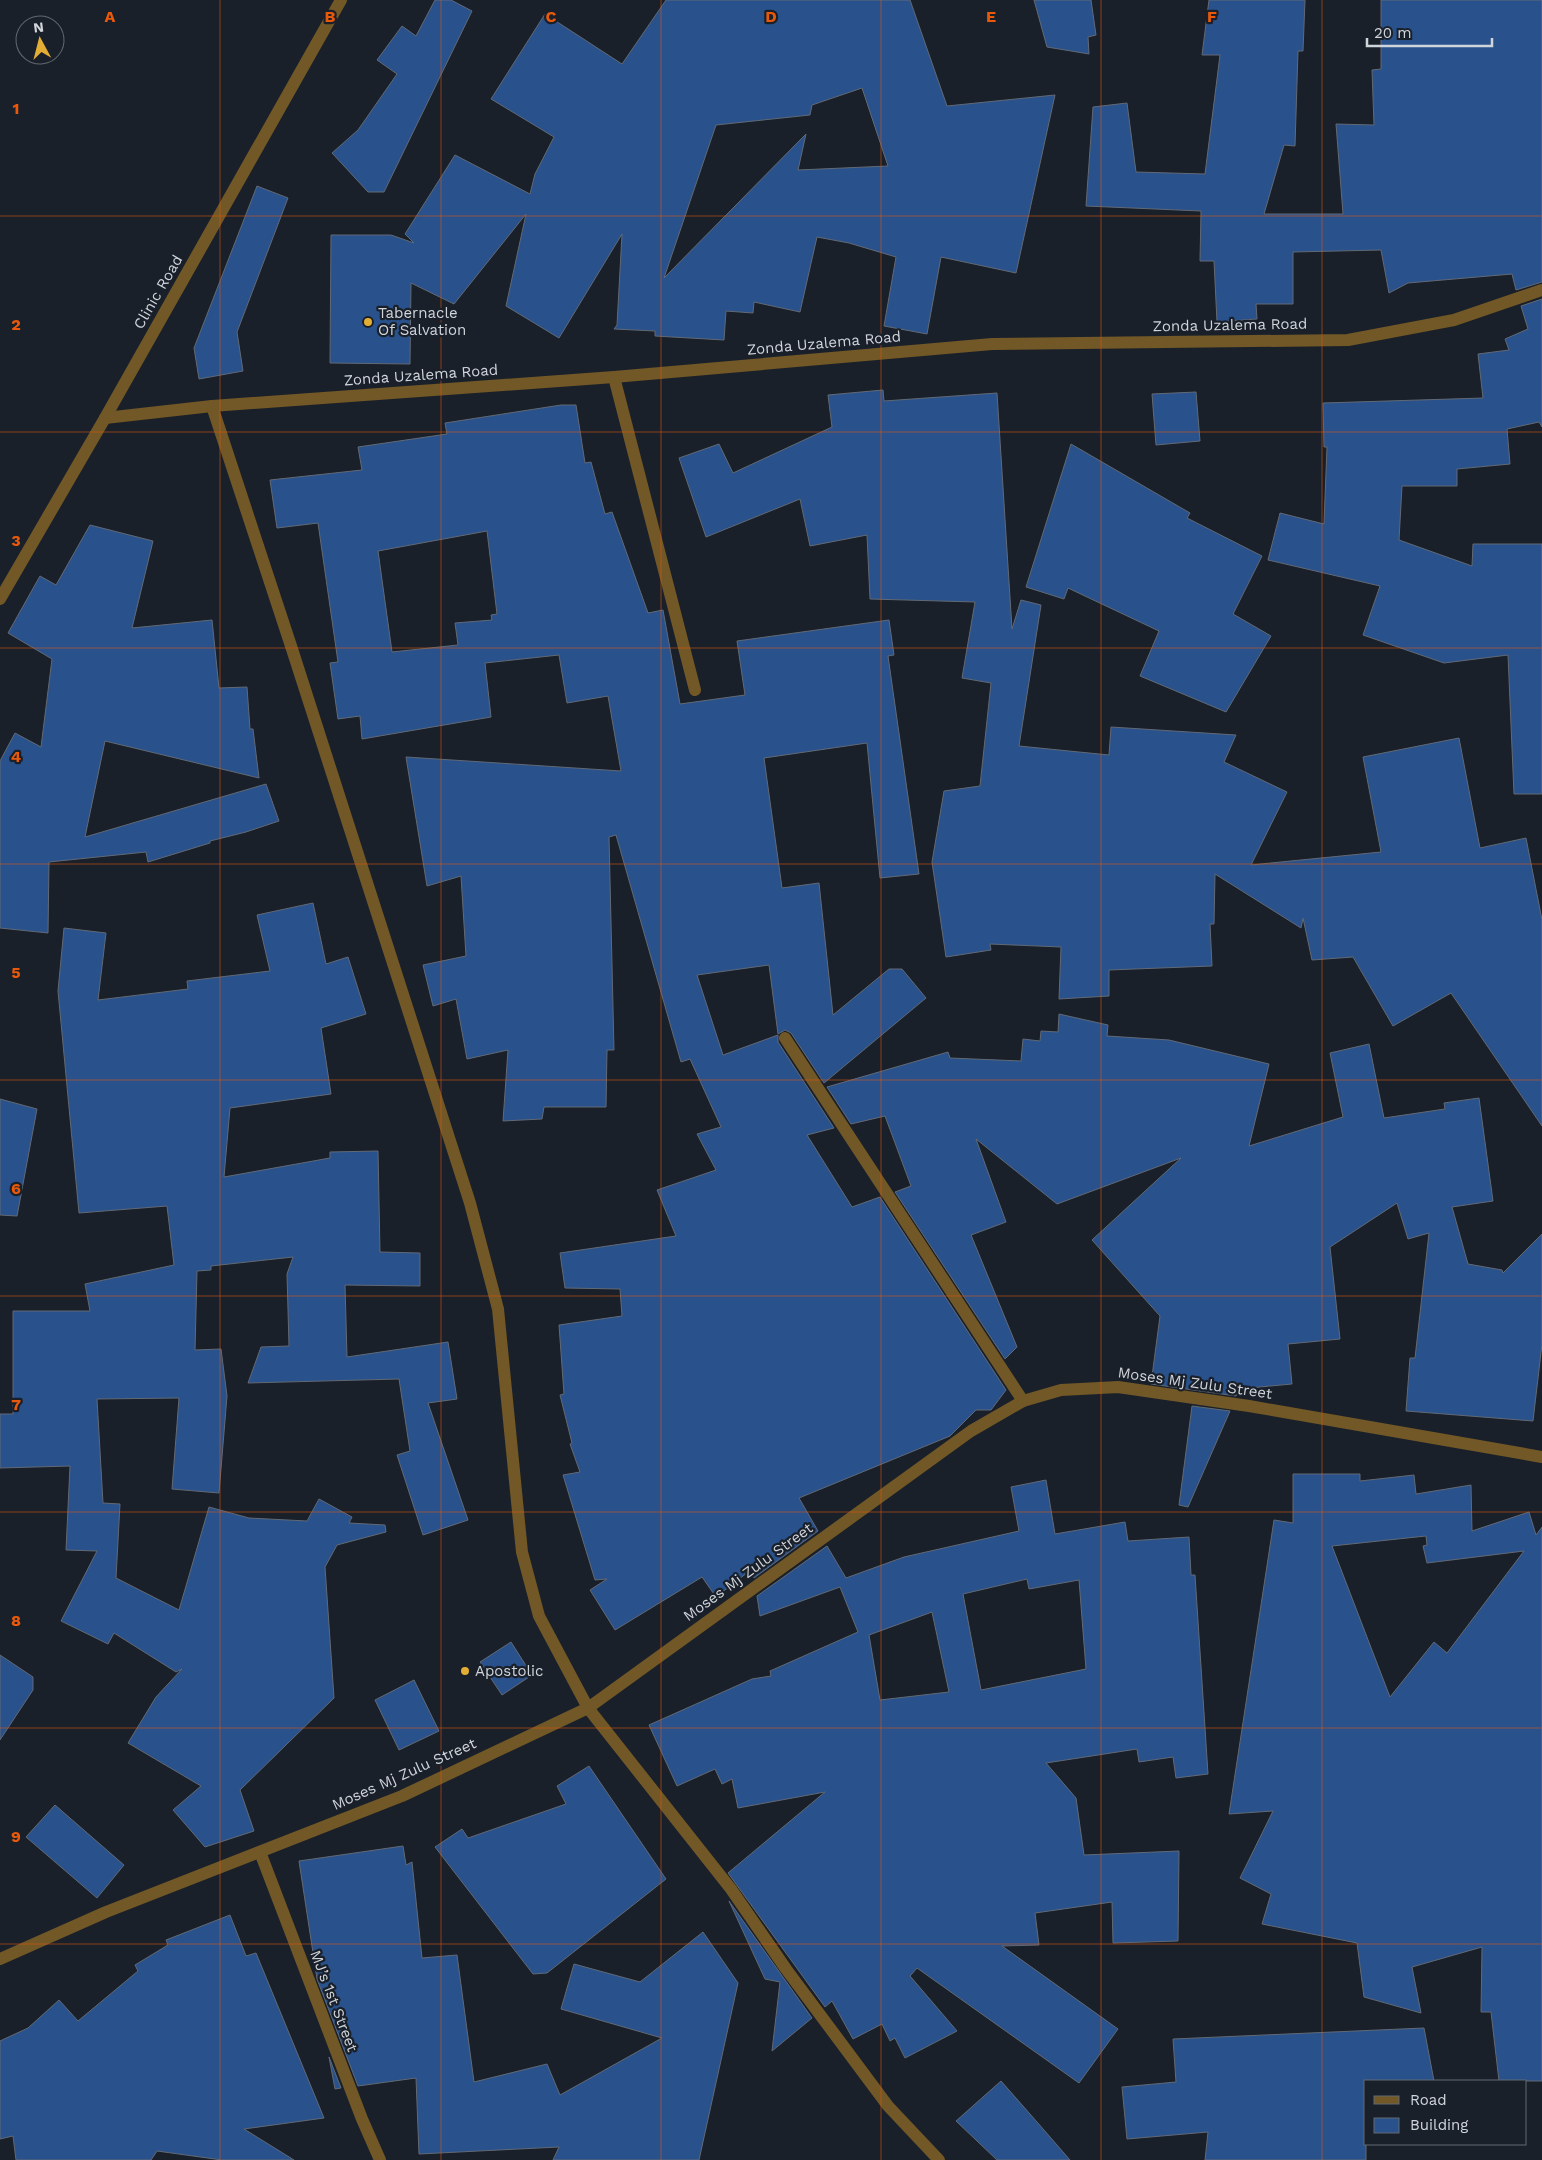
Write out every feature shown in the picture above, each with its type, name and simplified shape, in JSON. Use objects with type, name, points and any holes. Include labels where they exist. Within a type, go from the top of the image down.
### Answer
[{"type":"street","name":"Clinic Road","points":[[0,598],[105,418],[341,0]]},
{"type":"street","name":"Zonda Uzalema Road","points":[[105,418],[212,406],[614,377],[992,344],[1348,340],[1454,320],[1542,290]]},
{"type":"street","points":[[614,377],[695,690]]},
{"type":"street","points":[[212,406],[470,1203],[498,1309],[522,1552],[539,1616],[588,1708],[731,1889],[786,1968],[888,2106],[939,2160]]},
{"type":"street","points":[[786,1038],[1023,1401]]},
{"type":"street","name":"Moses Mj Zulu Street","points":[[0,1959],[106,1912],[402,1796],[588,1708],[971,1432],[1023,1401],[1061,1390],[1118,1388],[1250,1406],[1542,1457]]},
{"type":"street","name":"MJ’s 1st Street","points":[[260,1852],[380,2160]]},
{"type":"building","points":[[435,0],[451,0],[472,11],[384,192],[368,192],[332,153],[358,130],[397,74],[377,60],[402,26],[416,36]]},
{"type":"building","points":[[666,0],[910,0],[947,106],[1055,95],[1016,273],[941,257],[927,334],[884,326],[896,257],[849,243],[817,237],[800,312],[754,302],[753,313],[726,311],[724,340],[655,336],[655,331],[614,329],[617,325],[622,234],[559,338],[506,306],[526,214],[454,304],[411,283],[410,364],[330,363],[331,235],[391,235],[414,243],[405,234],[455,155],[530,194],[535,174],[554,137],[491,99],[545,14],[622,64]],"holes":[[[862,88],[888,166],[798,170],[806,134],[664,278],[716,125],[810,115],[812,105]]]},
{"type":"building","points":[[1034,0],[1091,0],[1096,35],[1088,37],[1089,54],[1047,47]]},
{"type":"building","points":[[1209,0],[1305,0],[1303,51],[1298,51],[1295,146],[1284,145],[1264,214],[1343,214],[1336,124],[1374,125],[1372,70],[1381,69],[1381,0],[1542,0],[1542,282],[1516,290],[1512,274],[1408,283],[1389,293],[1381,250],[1293,252],[1293,304],[1256,304],[1257,319],[1217,322],[1214,261],[1200,261],[1201,211],[1086,206],[1093,107],[1127,103],[1136,172],[1205,174],[1220,55],[1202,55]]},
{"type":"building","points":[[257,186],[288,198],[237,332],[243,371],[199,379],[194,348]]},
{"type":"building","points":[[1542,299],[1542,427],[1539,422],[1507,429],[1510,464],[1457,469],[1457,486],[1402,486],[1399,540],[1472,566],[1473,544],[1542,544],[1542,794],[1514,794],[1508,655],[1444,663],[1363,635],[1380,586],[1268,560],[1280,513],[1324,524],[1327,447],[1324,447],[1323,403],[1483,398],[1478,354],[1509,350],[1505,339],[1528,329],[1521,306]]},
{"type":"building","points":[[883,390],[884,401],[997,393],[1012,629],[1021,600],[1041,605],[1019,746],[1109,755],[1111,727],[1236,735],[1224,762],[1287,792],[1251,865],[1381,852],[1363,757],[1459,738],[1480,848],[1526,838],[1542,920],[1542,1126],[1451,993],[1393,1026],[1353,957],[1312,960],[1303,918],[1301,928],[1215,874],[1214,924],[1210,924],[1212,966],[1109,970],[1109,996],[1059,999],[1061,947],[990,944],[991,950],[946,957],[932,862],[944,791],[980,786],[991,683],[962,678],[975,602],[870,599],[867,535],[810,546],[800,499],[706,537],[679,458],[719,444],[733,473],[832,427],[828,395]]},
{"type":"building","points":[[1196,392],[1200,441],[1156,445],[1152,394]]},
{"type":"building","points":[[561,405],[576,405],[585,463],[591,462],[605,514],[612,512],[648,613],[663,610],[680,704],[745,695],[737,641],[889,620],[894,655],[888,656],[919,874],[880,878],[867,743],[764,758],[782,888],[819,883],[833,1015],[889,969],[902,969],[926,998],[824,1083],[791,1033],[785,1030],[778,1034],[769,965],[697,975],[723,1055],[778,1035],[778,1042],[834,1128],[807,1135],[852,1207],[880,1197],[1006,1390],[991,1410],[976,1410],[950,1436],[799,1498],[818,1531],[754,1578],[752,1569],[716,1597],[702,1577],[615,1630],[590,1590],[607,1579],[595,1580],[563,1475],[580,1472],[570,1444],[572,1443],[560,1395],[564,1394],[559,1325],[622,1316],[620,1289],[565,1288],[560,1253],[676,1236],[657,1190],[716,1170],[697,1134],[721,1127],[690,1059],[681,1062],[616,835],[609,837],[614,1050],[607,1050],[606,1107],[544,1107],[542,1119],[503,1121],[508,1050],[467,1059],[456,999],[433,1006],[423,965],[466,956],[461,876],[427,886],[406,757],[621,771],[608,696],[567,703],[559,655],[485,663],[491,717],[362,739],[360,716],[338,719],[330,663],[338,662],[318,523],[277,528],[270,480],[362,470],[358,447],[447,434],[445,423]],"holes":[[[487,531],[497,614],[491,615],[492,620],[455,623],[458,645],[392,652],[378,551]]]},
{"type":"building","points":[[1071,444],[1190,513],[1187,518],[1262,556],[1233,614],[1271,636],[1226,712],[1140,676],[1159,631],[1068,588],[1064,599],[1026,587]]},
{"type":"building","points":[[90,525],[153,541],[132,628],[212,620],[219,688],[247,687],[250,729],[253,729],[259,778],[105,741],[85,837],[266,784],[279,821],[210,841],[210,843],[148,862],[146,852],[49,862],[48,933],[0,928],[0,761],[15,733],[41,747],[52,659],[8,633],[40,576],[56,585]]},
{"type":"building","points":[[313,903],[326,964],[348,957],[366,1014],[321,1028],[331,1094],[230,1108],[224,1177],[330,1158],[330,1152],[378,1151],[380,1252],[420,1253],[420,1286],[345,1285],[347,1357],[448,1342],[457,1399],[428,1403],[468,1520],[423,1535],[397,1455],[410,1451],[399,1379],[248,1383],[261,1347],[289,1346],[287,1274],[293,1257],[211,1266],[211,1270],[197,1271],[195,1350],[221,1349],[227,1396],[219,1493],[172,1489],[179,1398],[97,1399],[103,1503],[120,1504],[116,1578],[179,1610],[209,1507],[249,1518],[307,1521],[319,1499],[352,1517],[349,1523],[385,1525],[386,1532],[337,1545],[325,1567],[334,1698],[240,1790],[254,1831],[205,1847],[173,1810],[201,1786],[128,1743],[156,1697],[182,1669],[176,1672],[114,1633],[108,1644],[61,1621],[97,1551],[66,1550],[70,1466],[0,1468],[0,1414],[13,1414],[13,1311],[90,1311],[85,1284],[174,1265],[167,1206],[79,1213],[58,991],[64,928],[106,933],[98,1000],[188,989],[187,981],[270,971],[257,915]]},
{"type":"building","points":[[1059,1014],[1108,1025],[1107,1036],[1169,1040],[1269,1064],[1249,1146],[1343,1117],[1330,1053],[1369,1044],[1384,1118],[1445,1109],[1444,1103],[1479,1098],[1493,1201],[1452,1207],[1468,1264],[1502,1270],[1503,1273],[1542,1234],[1542,1344],[1533,1421],[1406,1411],[1410,1358],[1415,1358],[1429,1233],[1408,1239],[1397,1203],[1330,1247],[1340,1339],[1288,1344],[1292,1384],[1239,1389],[1236,1396],[1151,1384],[1160,1316],[1092,1240],[1181,1158],[1057,1204],[976,1139],[1006,1222],[971,1235],[1017,1347],[1005,1359],[895,1192],[911,1186],[885,1116],[851,1124],[827,1087],[948,1052],[950,1058],[1021,1061],[1023,1039],[1040,1041],[1041,1031],[1058,1032]]},
{"type":"building","points":[[0,1099],[37,1109],[17,1216],[0,1215]]},
{"type":"building","points":[[1192,1406],[1230,1411],[1188,1507],[1179,1505]]},
{"type":"building","points":[[1293,1474],[1360,1474],[1360,1481],[1414,1475],[1416,1494],[1471,1485],[1472,1531],[1529,1512],[1536,1535],[1542,1527],[1542,2081],[1499,2080],[1491,2012],[1481,2012],[1482,1947],[1412,1967],[1421,2013],[1364,1997],[1357,1943],[1262,1924],[1271,1894],[1240,1878],[1273,1811],[1229,1814],[1274,1520],[1293,1523]],"holes":[[[1426,1536],[1427,1545],[1423,1546],[1427,1563],[1524,1551],[1447,1653],[1434,1642],[1390,1697],[1332,1546]]]},
{"type":"building","points":[[1046,1480],[1055,1534],[1125,1522],[1128,1541],[1189,1537],[1191,1575],[1195,1575],[1208,1774],[1176,1778],[1173,1757],[1139,1762],[1137,1749],[1046,1763],[1076,1798],[1084,1855],[1179,1851],[1178,1941],[1113,1943],[1112,1902],[1035,1913],[1039,1945],[1002,1946],[1118,2029],[1079,2083],[917,1968],[910,1976],[957,2031],[905,2058],[895,2038],[890,2041],[882,2024],[853,2039],[832,2001],[825,2007],[728,1873],[825,1792],[738,1808],[732,1779],[722,1784],[715,1769],[677,1786],[649,1725],[752,1679],[771,1676],[770,1671],[858,1632],[840,1587],[760,1616],[757,1596],[827,1546],[846,1578],[904,1557],[1019,1531],[1011,1487]],"holes":[[[1027,1579],[1029,1589],[1079,1580],[1086,1669],[981,1690],[963,1594]],[[932,1612],[949,1692],[880,1700],[869,1635]]]},
{"type":"building","points":[[511,1642],[532,1675],[502,1695],[480,1662]]},
{"type":"building","points":[[0,1655],[33,1677],[33,1690],[0,1740]]},
{"type":"building","points":[[414,1680],[439,1731],[399,1750],[375,1700]]},
{"type":"building","points":[[589,1766],[666,1879],[547,1973],[533,1974],[435,1847],[462,1829],[468,1838],[566,1804],[557,1786]]},
{"type":"building","points":[[55,1805],[124,1865],[97,1898],[26,1837]]},
{"type":"building","points":[[403,1846],[406,1865],[412,1862],[422,1958],[457,1955],[474,2082],[547,2064],[560,2095],[662,2038],[561,2009],[574,1964],[640,1982],[703,1932],[738,1983],[699,2160],[553,2160],[559,2147],[419,2154],[416,2078],[358,2086],[317,1979],[299,1861]]},
{"type":"building","points":[[729,1901],[812,2018],[772,2051],[780,1982],[765,1979]]},
{"type":"building","points":[[230,1915],[246,1956],[256,1953],[324,2118],[244,2129],[294,2160],[222,2160],[157,2151],[151,2160],[16,2160],[13,2136],[0,2139],[0,2041],[28,2028],[59,2000],[78,2021],[138,1971],[135,1965],[168,1945],[166,1940]]},
{"type":"building","points":[[1424,2028],[1434,2080],[1364,2080],[1364,2145],[1366,2145],[1366,2160],[1205,2160],[1208,2132],[1127,2139],[1122,2087],[1176,2082],[1173,2039]]},
{"type":"building","points":[[329,2057],[341,2088],[335,2089]]},
{"type":"building","points":[[1001,2081],[1070,2160],[997,2160],[956,2121]]},
{"type":"place","name":"Tabernacle Of Salvation","points":[[368,322]]},
{"type":"place","name":"Apostolic","points":[[465,1671]]}]
